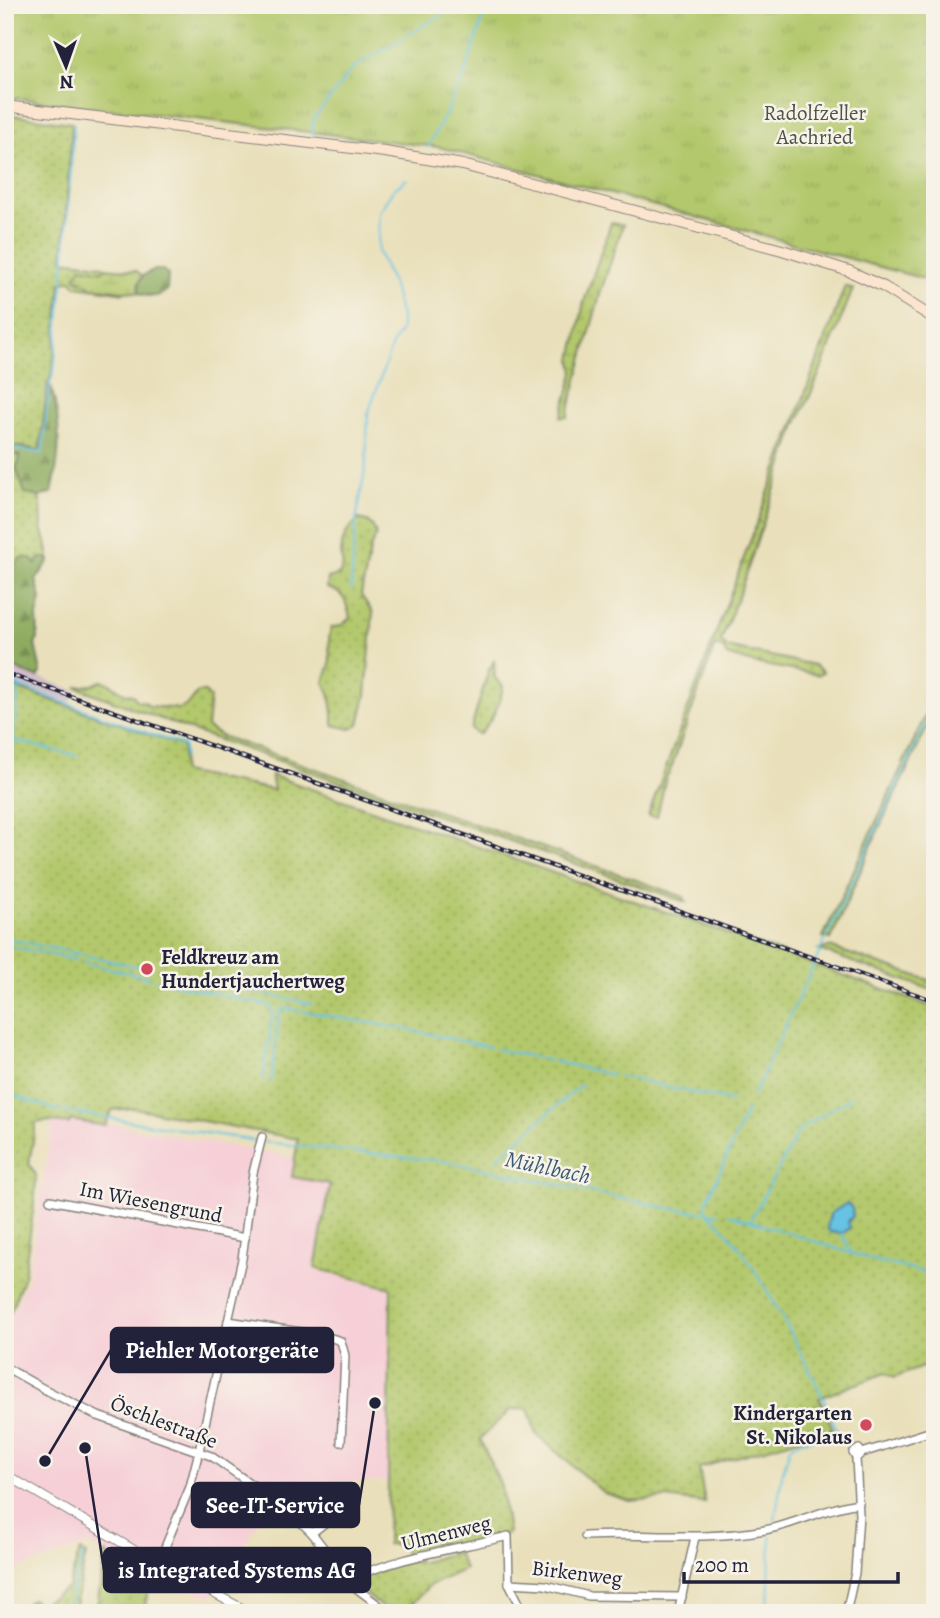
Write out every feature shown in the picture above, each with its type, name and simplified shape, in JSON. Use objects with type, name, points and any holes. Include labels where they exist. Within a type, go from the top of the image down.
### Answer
[{"type":"main road","points":[[5,106],[384,152],[463,165],[782,250],[837,268],[884,287],[935,320]]},
{"type":"street","name":"Im Wiesengrund","points":[[158,1564],[190,1487],[199,1451],[245,1238],[253,1173],[261,1141]]},
{"type":"street","name":"Im Wiesengrund","points":[[50,1200],[245,1238]]},
{"type":"street","points":[[228,1321],[322,1335],[341,1341],[345,1356],[341,1441]]},
{"type":"street","name":"Öschlestraße","points":[[5,1367],[98,1416],[211,1456],[260,1489],[312,1533],[348,1580],[390,1613]]},
{"type":"street","points":[[846,1613],[855,1573],[859,1503],[855,1471],[859,1456],[935,1430]]},
{"type":"street","points":[[5,1474],[158,1564],[251,1613]]},
{"type":"street","points":[[585,1536],[695,1537],[766,1530],[859,1503]]},
{"type":"street","points":[[312,1533],[336,1514],[346,1515],[351,1524]]},
{"type":"street","name":"Ulmenweg","points":[[348,1580],[362,1573],[401,1562],[508,1536],[509,1583]]},
{"type":"street","points":[[678,1613],[695,1537]]},
{"type":"street","points":[[509,1583],[524,1613]]},
{"type":"street","name":"Birkenweg","points":[[509,1583],[545,1586],[589,1596],[682,1597]]},
{"type":"shaded area","points":[[5,665],[75,690],[71,703],[5,680]]},
{"type":"shaded area","points":[[54,1114],[294,1157],[292,1177],[330,1184],[313,1270],[389,1289],[388,1481],[284,1482],[211,1597],[159,1579],[140,1583],[122,1563],[89,1544],[5,1573],[5,1323],[14,1311],[28,1277]]},
{"type":"green space","name":"Radolfzeller Aachried","points":[[5,5],[935,5],[935,282],[439,147],[5,97]]},
{"type":"green space","points":[[5,114],[72,123],[63,260],[101,265],[106,268],[104,271],[81,271],[76,279],[125,293],[76,286],[71,280],[61,283],[53,370],[48,385],[40,450],[5,445]]},
{"type":"green space","points":[[611,223],[623,225],[600,294],[567,417],[561,417],[574,373],[572,360],[584,302]]},
{"type":"green space","points":[[81,267],[103,271],[106,268],[137,271],[142,276],[138,285],[139,293],[92,287],[75,277]]},
{"type":"green space","points":[[155,270],[163,270],[168,275],[167,290],[153,296],[139,293],[142,278]]},
{"type":"green space","points":[[845,286],[853,289],[796,425],[721,641],[726,647],[814,665],[823,672],[819,675],[753,663],[726,655],[724,649],[715,645],[666,777],[657,817],[648,816]]},
{"type":"green space","points":[[48,384],[55,400],[57,414],[57,466],[52,493],[39,497],[25,493],[16,468],[19,455],[5,455],[5,445],[40,450]]},
{"type":"green space","points":[[5,455],[19,455],[25,493],[39,497],[49,561],[46,558],[9,572],[10,587],[5,590]]},
{"type":"green space","points":[[359,519],[371,525],[376,537],[371,546],[361,595],[373,613],[366,695],[359,724],[350,729],[333,725],[332,703],[324,682],[330,664],[331,628],[342,625],[350,618],[344,598],[338,592],[327,588],[328,578],[339,575],[343,566],[342,546],[349,529]]},
{"type":"green space","points":[[21,558],[30,558],[35,564],[41,558],[49,561],[36,580],[41,599],[37,616],[38,639],[35,644],[41,673],[38,677],[21,671],[5,660],[5,645],[13,634],[13,620],[5,614],[5,590],[10,587],[12,567]]},
{"type":"green space","points":[[494,661],[495,678],[503,686],[502,692],[495,712],[479,735],[471,729],[488,672]]},
{"type":"green space","points":[[101,681],[133,695],[137,701],[145,702],[149,706],[180,709],[190,703],[198,692],[205,692],[210,697],[207,727],[221,736],[684,897],[686,902],[196,732],[76,687]]},
{"type":"green space","points":[[5,684],[183,746],[182,772],[274,790],[271,775],[935,1008],[935,1362],[894,1378],[885,1373],[819,1398],[833,1429],[699,1468],[705,1503],[666,1498],[630,1501],[604,1493],[536,1434],[528,1408],[510,1410],[480,1439],[501,1486],[508,1533],[406,1558],[403,1545],[387,1544],[391,1288],[315,1268],[330,1184],[292,1177],[298,1139],[134,1108],[112,1110],[105,1126],[70,1120],[69,1124],[46,1121],[36,1123],[29,1164],[36,1175],[35,1197],[24,1276],[11,1311],[5,1319]]},
{"type":"green space","points":[[935,695],[935,711],[878,830],[831,939],[823,937]]},
{"type":"green space","points":[[829,947],[935,982],[935,991],[819,950]]},
{"type":"green space","points":[[80,1551],[86,1554],[74,1610],[71,1613],[13,1613],[32,1599],[38,1606],[68,1588]]},
{"type":"green space","points":[[457,1552],[465,1569],[430,1585],[403,1613],[389,1613],[348,1580],[401,1562],[423,1562]]},
{"type":"green space","points":[[105,1553],[122,1563],[140,1583],[149,1583],[144,1613],[96,1613]]},
{"type":"water","points":[[847,1203],[852,1208],[853,1216],[848,1222],[850,1227],[842,1233],[830,1232],[827,1228],[830,1214]]},
{"type":"waterway","points":[[313,136],[313,120],[353,68],[458,5]]},
{"type":"waterway","points":[[428,147],[462,78],[476,42],[485,5]]},
{"type":"waterway","points":[[5,448],[42,453],[63,284],[74,124]]},
{"type":"waterway","points":[[351,588],[356,521],[366,464],[368,414],[392,345],[401,330],[401,317],[392,283],[378,252],[379,212],[393,190],[407,179]]},
{"type":"waterway","points":[[5,681],[184,746],[184,757]]},
{"type":"waterway","points":[[5,825],[19,687]]},
{"type":"waterway","points":[[753,1096],[935,703]]},
{"type":"waterway","points":[[13,740],[77,756]]},
{"type":"waterway","points":[[5,938],[145,968]]},
{"type":"waterway","points":[[10,946],[76,960]]},
{"type":"waterway","points":[[83,962],[151,978]]},
{"type":"waterway","points":[[160,972],[312,1004]]},
{"type":"waterway","points":[[156,980],[271,1006],[273,1010],[263,1080]]},
{"type":"waterway","points":[[271,1082],[279,1015],[283,1008],[406,1029],[490,1047]]},
{"type":"waterway","points":[[496,1049],[549,1060]]},
{"type":"waterway","points":[[553,1061],[613,1075]]},
{"type":"waterway","points":[[620,1076],[731,1101]]},
{"type":"waterway","points":[[496,1159],[582,1084]]},
{"type":"waterway","name":"Mühlbach","points":[[5,1093],[57,1110],[258,1141]]},
{"type":"waterway","points":[[750,1221],[800,1129],[853,1096]]},
{"type":"waterway","points":[[707,1211],[706,1203],[747,1110]]},
{"type":"waterway","name":"Mühlbach","points":[[264,1142],[451,1162],[667,1208],[719,1214]]},
{"type":"waterway","name":"Mühlbach","points":[[708,1213],[737,1244],[760,1279],[808,1367],[838,1433],[790,1447],[782,1475],[775,1520]]},
{"type":"waterway","points":[[729,1214],[873,1260],[935,1275]]},
{"type":"waterway","points":[[842,1233],[850,1251]]},
{"type":"waterway","name":"Mühlbach","points":[[763,1613],[768,1605],[771,1536]]},
{"type":"waterway","points":[[61,1613],[68,1606],[83,1554]]},
{"type":"railway","points":[[5,673],[935,1001]]},
{"type":"place","name":"Feldkreuz am Hundertjauchertweg","points":[[147,969]]},
{"type":"place","name":"See-IT-Service","points":[[375,1403]]},
{"type":"place","name":"Kindergarten St. Nikolaus","points":[[866,1425]]},
{"type":"place","name":"is Integrated Systems AG","points":[[85,1448]]},
{"type":"place","name":"Piehler Motorgeräte","points":[[45,1461]]}]
